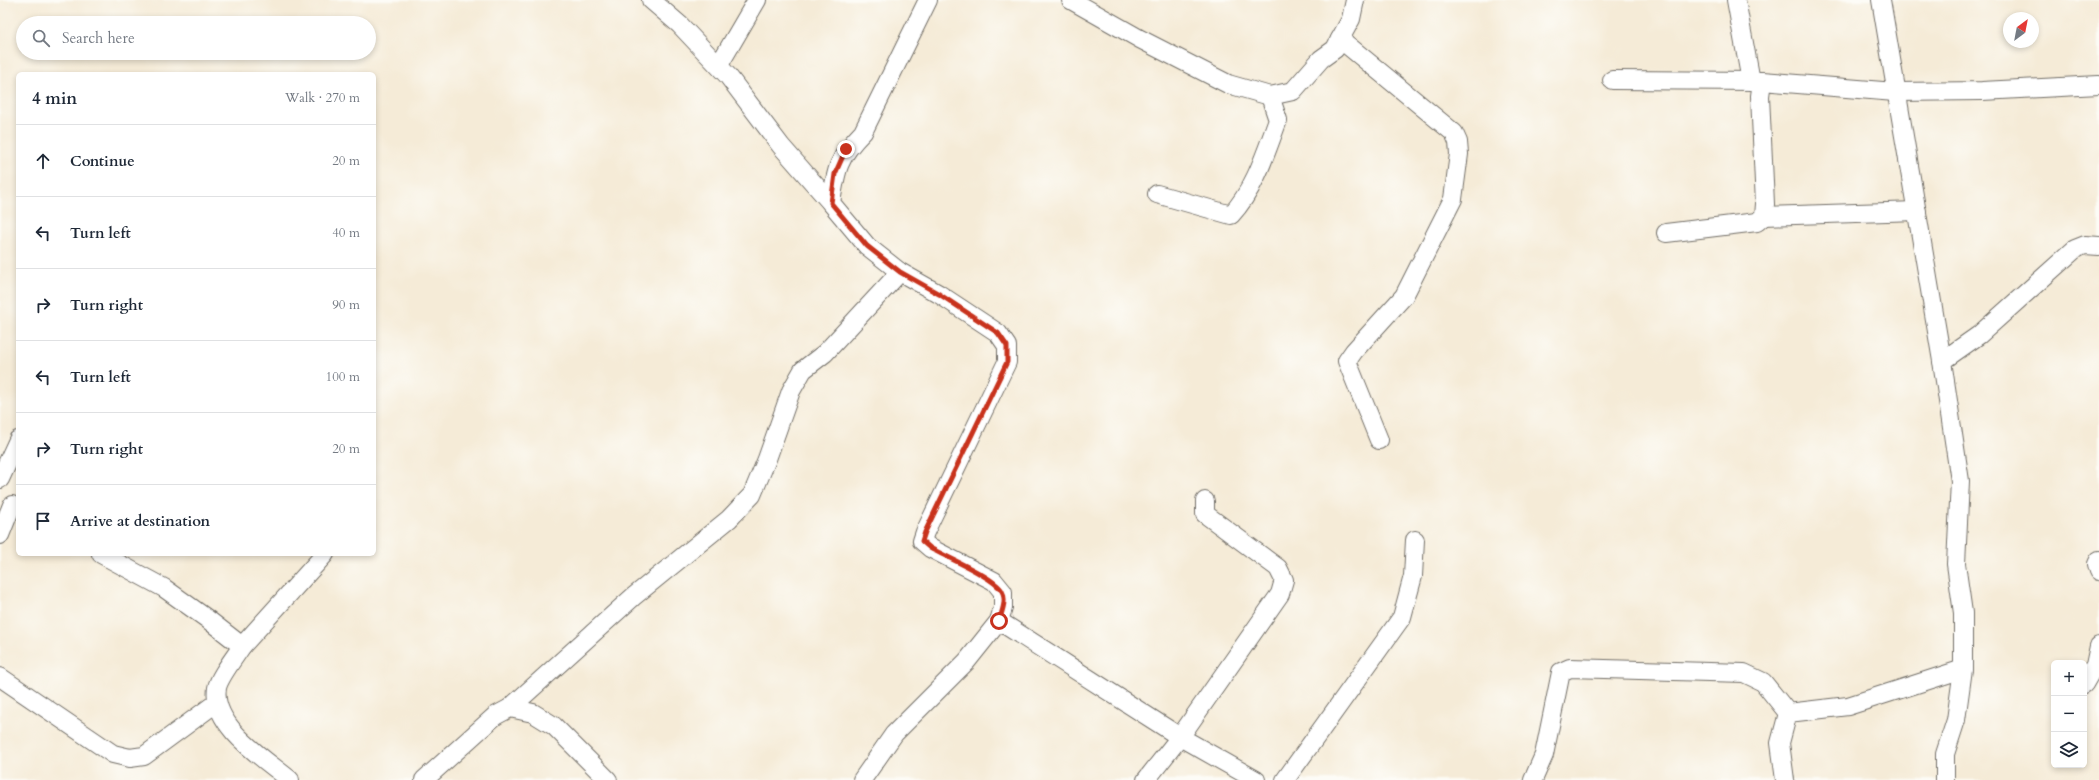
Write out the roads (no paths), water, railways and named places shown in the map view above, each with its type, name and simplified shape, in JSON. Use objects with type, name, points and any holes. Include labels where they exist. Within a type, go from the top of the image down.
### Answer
[{"type":"street","points":[[651,0],[680,25],[719,66],[782,146],[867,246],[900,272],[939,294],[998,333],[1007,346],[1007,362],[922,541],[930,548],[994,581],[1003,592],[1004,608],[999,621],[967,661],[894,734],[862,780]]},
{"type":"street","points":[[719,66],[757,0]]},
{"type":"street","points":[[831,203],[835,174],[846,149],[863,132],[928,0]]},
{"type":"street","points":[[1071,0],[1140,39],[1228,84],[1270,96],[1293,90]]},
{"type":"street","points":[[1157,194],[1231,215],[1239,206],[1261,166],[1278,120],[1293,90],[1321,59],[1334,49],[1351,19],[1355,0]]},
{"type":"street","points":[[1736,0],[1760,96],[1765,204],[1764,216]]},
{"type":"street","points":[[1881,0],[1888,35],[1895,92],[1917,211],[1942,362],[1960,481],[1956,564],[1963,613],[1963,669],[1956,720],[1945,754],[1945,780]]},
{"type":"street","points":[[1340,39],[1454,133],[1458,142],[1459,154],[1453,199],[1404,296],[1354,351],[1347,361],[1379,440]]},
{"type":"street","points":[[1612,80],[1757,81],[1895,92],[1982,91],[2099,85]]},
{"type":"street","points":[[1270,96],[1278,120]]},
{"type":"street","points":[[1666,233],[1757,222],[1764,216],[1917,211]]},
{"type":"street","points":[[1942,362],[1979,335],[2075,249],[2085,245],[2099,246]]},
{"type":"street","points":[[424,780],[495,716],[510,708],[633,597],[729,519],[752,495],[767,459],[791,391],[803,370],[825,353],[900,272]]},
{"type":"street","points":[[0,479],[16,444]]},
{"type":"street","points":[[1146,780],[1180,737],[1280,594],[1284,580],[1278,568],[1205,514],[1205,501]]},
{"type":"street","points":[[0,535],[10,504]]},
{"type":"street","points":[[1285,780],[1402,617],[1413,576],[1415,540]]},
{"type":"street","points":[[105,556],[164,588],[242,646]]},
{"type":"street","points":[[290,780],[237,735],[224,720],[216,703],[217,687],[242,646],[323,556]]},
{"type":"street","points":[[2099,560],[2099,571]]},
{"type":"street","points":[[999,621],[1180,737],[1256,780]]},
{"type":"street","points":[[2087,679],[2095,665],[2099,646]]},
{"type":"street","points":[[1533,780],[1544,754],[1561,672],[1570,668],[1744,673],[1764,682],[1788,713]]},
{"type":"street","points":[[1788,713],[1848,706],[1963,669]]},
{"type":"street","points":[[0,677],[113,754],[130,758],[144,756],[216,703]]},
{"type":"street","points":[[510,708],[533,713],[554,726],[608,780]]},
{"type":"street","points":[[1785,780],[1780,743],[1788,713]]}]
